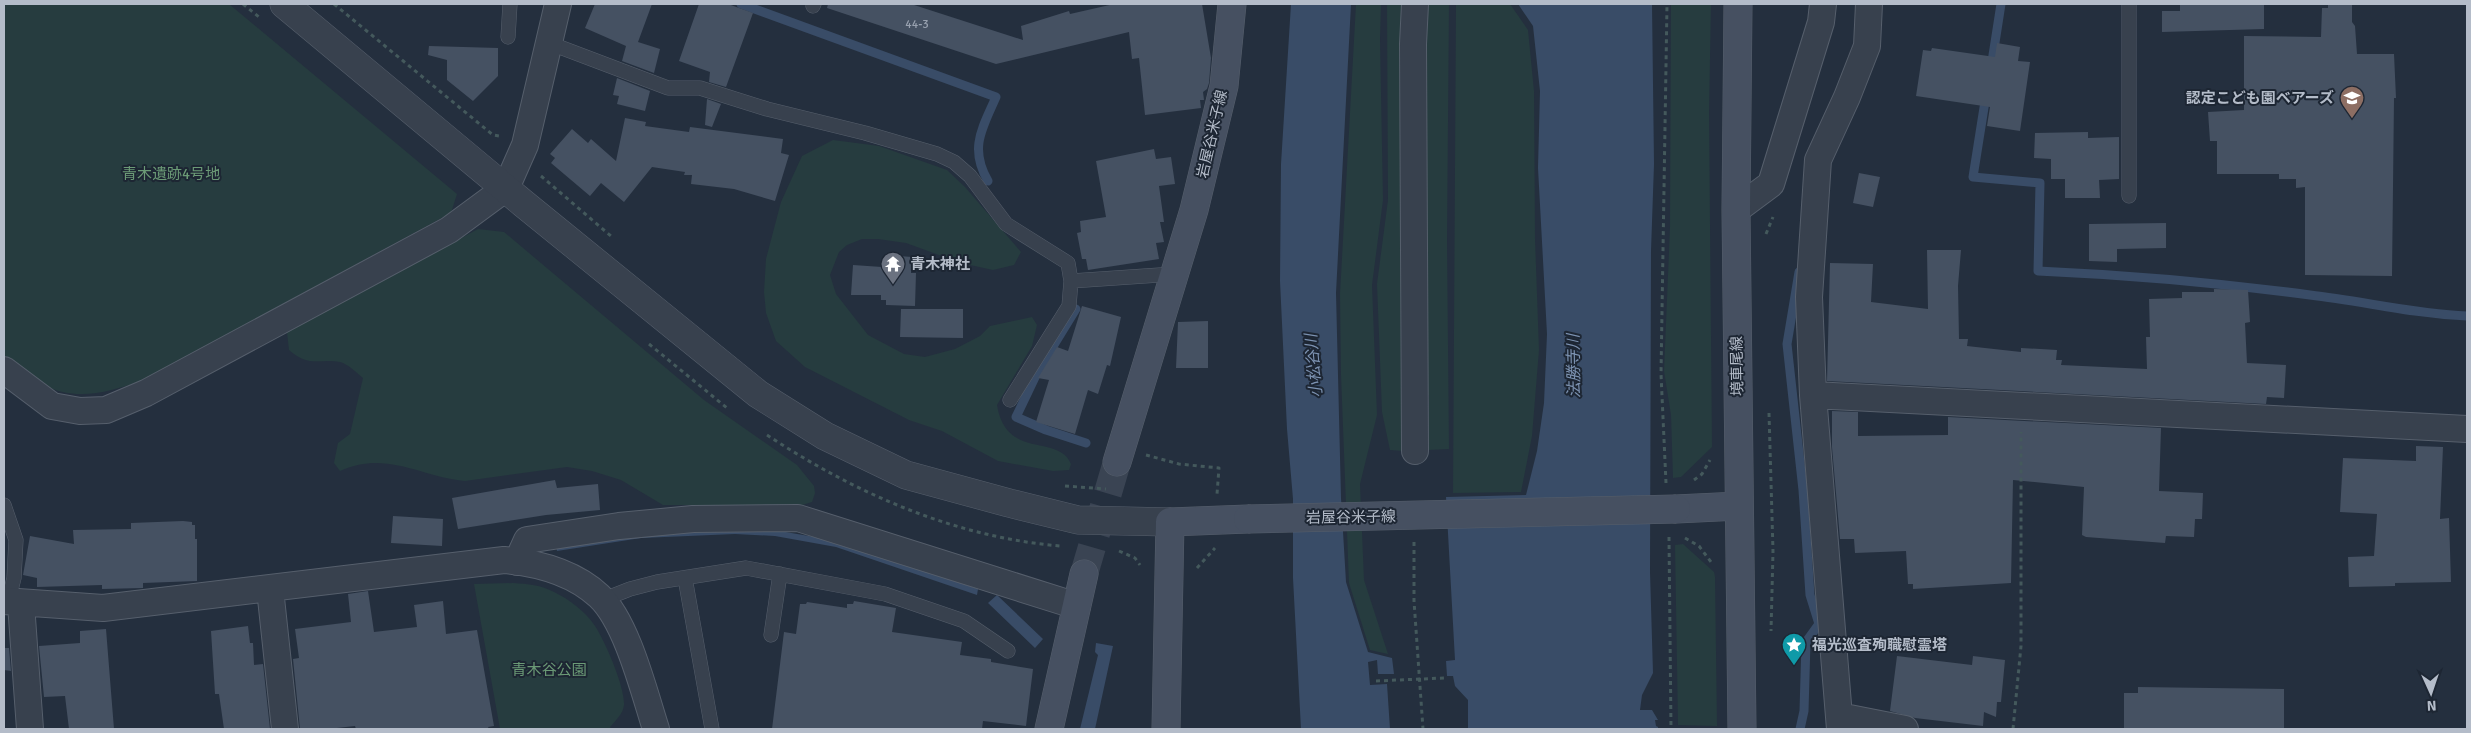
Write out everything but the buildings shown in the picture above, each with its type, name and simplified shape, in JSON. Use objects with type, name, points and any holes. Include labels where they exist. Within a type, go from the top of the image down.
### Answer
[{"type":"main road","name":"岩屋谷米子線","points":[[1128,457],[1174,274],[1194,210],[1224,86],[1232,4]]},
{"type":"main road","name":"境車尾線","points":[[1738,4],[1736,210],[1742,729]]},
{"type":"main road","name":"岩屋谷米子線","points":[[1170,522],[1671,510],[1739,506]]},
{"type":"main road","points":[[1166,729],[1170,522]]},
{"type":"main road","points":[[1049,729],[1084,574]]},
{"type":"street","points":[[284,4],[758,394],[825,436],[906,475],[1009,503],[1078,520],[1170,522]]},
{"type":"street","points":[[4,370],[52,406],[80,411],[106,410],[146,393],[449,230],[506,188],[525,145],[558,4]]},
{"type":"street","points":[[1415,4],[1413,44],[1415,451]]},
{"type":"street","points":[[1736,210],[1771,184],[1821,22],[1823,4]]},
{"type":"street","points":[[1869,4],[1867,46],[1847,97],[1818,160],[1809,297],[1813,395],[1840,723],[1905,729]]},
{"type":"street","points":[[1813,395],[2467,429]]},
{"type":"street","points":[[517,562],[527,540],[544,536],[693,519],[798,518],[1077,606]]},
{"type":"street","points":[[30,729],[11,602],[103,608],[504,560],[538,564],[572,577],[602,600],[625,638],[656,729]]},
{"type":"street","points":[[270,589],[285,729]]},
{"type":"lane","points":[[508,37],[510,4]]},
{"type":"lane","points":[[2129,4],[2129,196]]},
{"type":"lane","points":[[549,43],[668,88],[700,88],[767,109],[864,133],[937,154],[954,162],[970,176],[1006,224],[1068,263],[1071,281],[1069,306],[1010,400]]},
{"type":"lane","points":[[1071,281],[1174,274]]},
{"type":"lane","points":[[4,505],[16,540],[11,602]]},
{"type":"lane","points":[[602,600],[630,589],[746,568],[885,594],[964,621],[1008,651]]},
{"type":"lane","points":[[771,635],[780,574]]},
{"type":"lane","points":[[685,578],[712,729]]},
{"type":"path","points":[[334,4],[493,135],[508,135]]},
{"type":"path","points":[[1666,4],[1661,374],[1671,510],[1671,729]]},
{"type":"path","points":[[540,171],[544,180],[618,242]]},
{"type":"path","points":[[2013,729],[2022,646],[2021,406]]},
{"type":"path","points":[[1691,482],[1702,474],[1713,455]]},
{"type":"path","points":[[1128,457],[1219,468],[1217,494]]},
{"type":"path","points":[[1057,485],[1111,490]]},
{"type":"path","points":[[1208,494],[1227,494]]},
{"type":"path","points":[[1682,538],[1699,546],[1708,556],[1714,569]]},
{"type":"path","points":[[1414,541],[1414,601],[1423,729]]},
{"type":"path","points":[[1196,570],[1207,554],[1217,546]]},
{"type":"path","points":[[1376,681],[1444,678]]},
{"type":"green space","name":"青木遺跡4号地","points":[[4,4],[229,4],[457,194],[451,213],[141,381],[117,389],[92,394],[68,393],[44,385],[4,355]]},
{"type":"green space","points":[[1356,4],[1381,4],[1383,200],[1372,285],[1377,415],[1360,484],[1364,580],[1388,654],[1370,650],[1349,583],[1341,375],[1340,294]]},
{"type":"green space","points":[[1387,4],[1406,4],[1407,395],[1401,396],[1403,451],[1390,450],[1382,412],[1377,284],[1388,200]]},
{"type":"green space","points":[[1422,4],[1449,4],[1447,240],[1449,449],[1428,450],[1429,395],[1420,395]]},
{"type":"green space","points":[[1456,4],[1510,4],[1528,30],[1534,91],[1535,239],[1539,350],[1532,436],[1521,492],[1453,493]]},
{"type":"green space","points":[[1671,4],[1711,4],[1709,113],[1712,447],[1681,477],[1673,478],[1671,415],[1664,371],[1670,227]]},
{"type":"green space","points":[[833,140],[879,146],[947,170],[965,187],[1021,252],[1014,265],[993,270],[961,263],[906,243],[862,239],[847,245],[839,252],[830,275],[836,294],[868,335],[904,354],[925,357],[955,349],[980,336],[990,326],[1032,317],[1037,325],[1032,346],[997,405],[1002,422],[1011,433],[1021,440],[1056,450],[1065,455],[1071,464],[1069,470],[1053,471],[998,461],[942,431],[909,420],[805,367],[776,341],[766,313],[764,292],[766,259],[781,202],[802,156]]},
{"type":"green space","points":[[478,229],[504,232],[704,400],[797,465],[814,486],[815,493],[812,502],[802,505],[663,505],[621,480],[592,471],[567,467],[465,481],[388,464],[357,465],[340,471],[334,463],[338,443],[350,434],[363,378],[340,362],[308,361],[296,356],[289,350],[287,332]]},
{"type":"green space","points":[[1683,544],[1714,572],[1715,577],[1717,726],[1678,725],[1675,545]]},
{"type":"green space","name":"青木谷公園","points":[[513,583],[539,586],[560,595],[582,611],[595,626],[614,664],[623,697],[624,705],[622,711],[610,727],[611,729],[500,729],[474,584]]},
{"type":"water","name":"小松谷川","points":[[1291,4],[1351,4],[1336,293],[1341,498],[1346,582],[1368,652],[1392,658],[1394,674],[1378,674],[1377,660],[1368,662],[1370,685],[1387,684],[1390,729],[1301,729],[1293,578],[1293,499],[1287,429],[1280,281],[1281,164]]},
{"type":"water","name":"法勝寺川","points":[[1518,4],[1652,4],[1654,164],[1651,251],[1650,572],[1653,673],[1642,695],[1640,710],[1652,710],[1658,720],[1655,720],[1658,729],[1468,729],[1468,700],[1455,686],[1453,676],[1447,676],[1446,661],[1455,660],[1446,497],[1526,495],[1537,451],[1544,403],[1547,334],[1538,168],[1540,91],[1533,26]]},
{"type":"water","points":[[774,530],[838,541],[978,589],[977,595],[836,547],[775,536],[735,534],[641,538],[557,551],[556,545],[641,532]]},
{"type":"water","points":[[997,595],[1043,639],[1035,648],[988,603]]},
{"type":"water","points":[[1096,643],[1113,646],[1095,729],[1080,729],[1098,655],[1095,652]]},
{"type":"waterway","points":[[741,4],[996,97],[982,129],[978,148],[982,169],[988,181]]},
{"type":"waterway","points":[[1991,68],[2001,4]]},
{"type":"waterway","points":[[1986,95],[1973,177],[2040,183],[2038,271],[2208,283],[2330,298],[2428,313],[2467,316]]},
{"type":"waterway","points":[[1799,272],[1787,344],[1803,490],[1810,595],[1819,624],[1806,642],[1804,711],[1800,729]]},
{"type":"waterway","points":[[1076,309],[1038,371],[1016,417],[1046,430],[1086,443]]},
{"type":"tunnel","points":[[1084,574],[1117,462]]},
{"type":"place","name":"認定こども園ベアーズ","points":[[2352,119]]},
{"type":"place","name":"青木神社","points":[[893,285]]},
{"type":"place","name":"福光巡査殉職慰霊塔","points":[[1794,666]]}]
